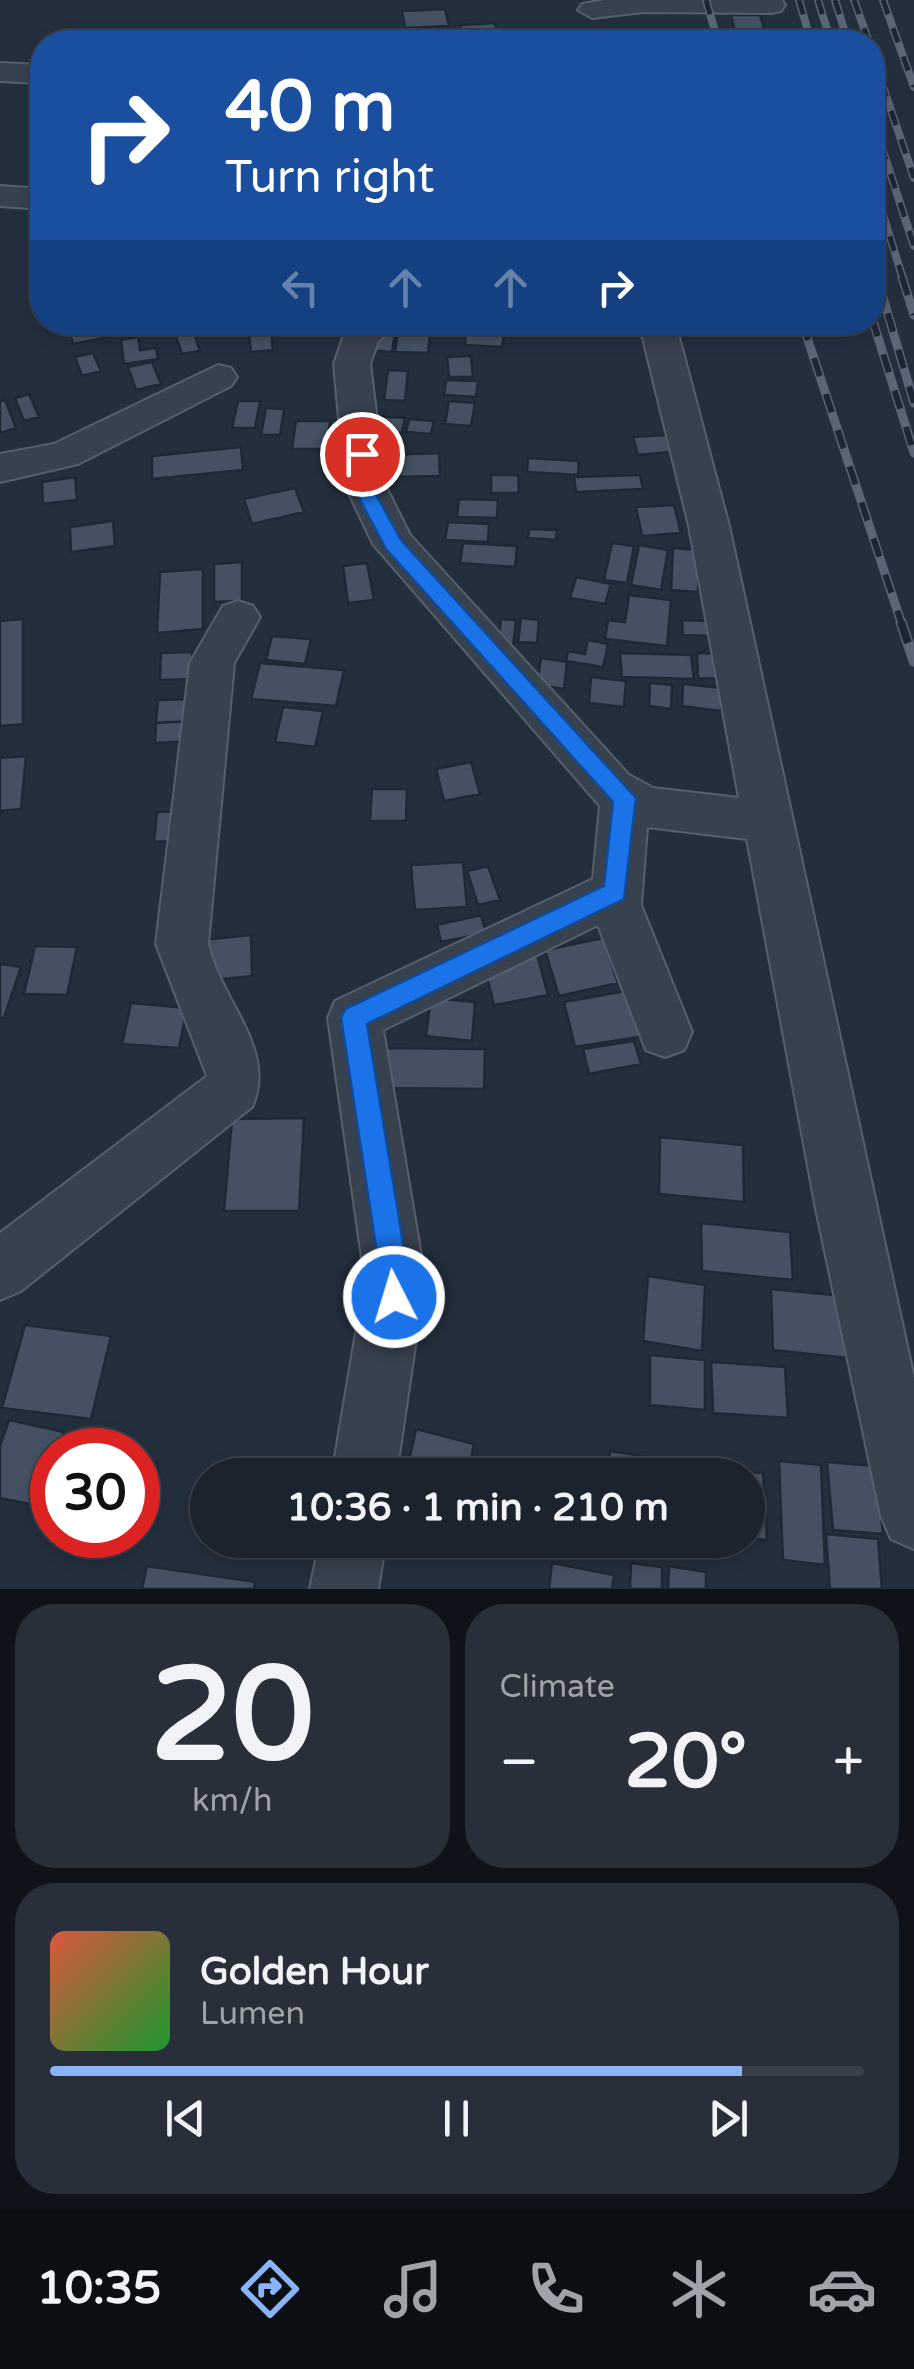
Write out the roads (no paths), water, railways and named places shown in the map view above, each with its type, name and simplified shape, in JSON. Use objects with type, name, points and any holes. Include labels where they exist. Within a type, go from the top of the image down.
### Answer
[{"type":"street","points":[[595,30],[592,5],[771,6]]},
{"type":"street","points":[[0,72],[30,73]]},
{"type":"street","points":[[0,196],[30,198]]},
{"type":"street","points":[[362,335],[352,356],[365,485],[404,558],[625,798],[646,807],[768,822]]},
{"type":"street","points":[[659,335],[709,526],[844,1209],[914,1516]]},
{"type":"street","points":[[0,468],[64,455],[218,377]]},
{"type":"street","points":[[0,1270],[232,1089],[237,1075],[232,1060],[188,979],[182,944],[212,663],[238,617]]},
{"type":"street","points":[[625,798],[616,892],[618,914],[665,1032]]},
{"type":"street","points":[[367,1458],[395,1279],[354,1018],[616,892]]},
{"type":"street","points":[[344,1589],[349,1558]]},
{"type":"railway","points":[[706,0],[715,30]]},
{"type":"railway","points":[[799,0],[808,30]]},
{"type":"railway","points":[[818,0],[827,30]]},
{"type":"railway","points":[[835,0],[844,30]]},
{"type":"railway","points":[[854,0],[865,30]]},
{"type":"railway","points":[[883,0],[914,87]]},
{"type":"railway","points":[[885,92],[914,178]]},
{"type":"railway","points":[[885,157],[914,246]]},
{"type":"railway","points":[[885,221],[903,279]]},
{"type":"railway","points":[[902,277],[914,315]]},
{"type":"railway","points":[[885,304],[914,403]]},
{"type":"railway","points":[[806,335],[902,625]]},
{"type":"railway","points":[[877,335],[914,453]]},
{"type":"railway","points":[[902,625],[914,661]]}]
